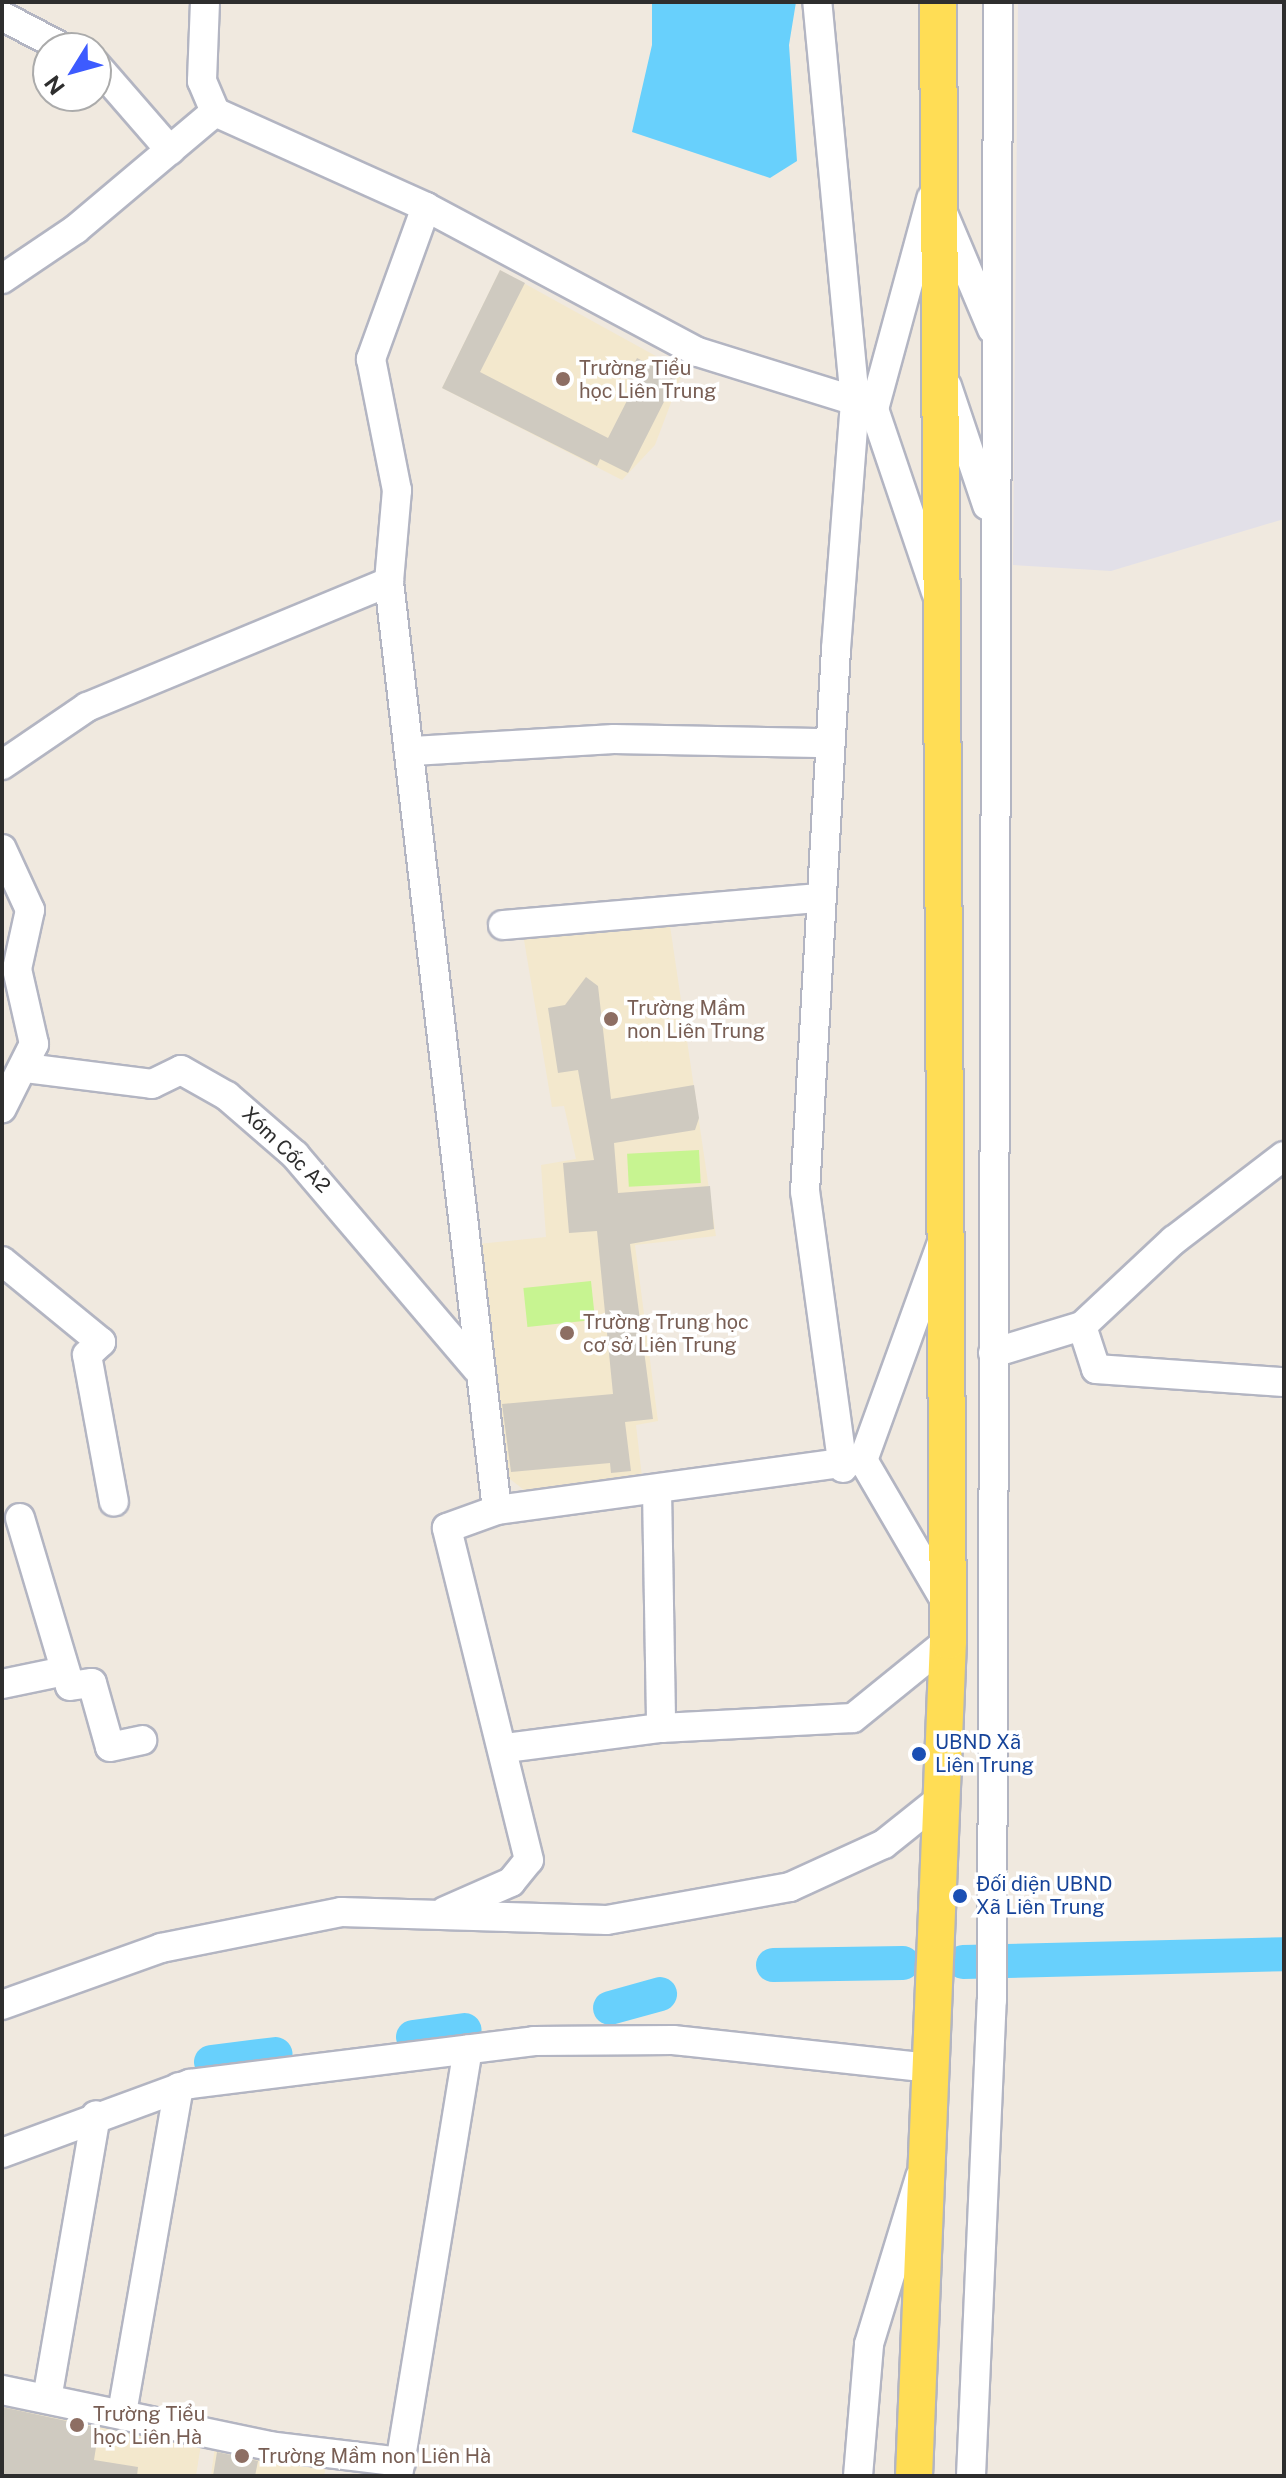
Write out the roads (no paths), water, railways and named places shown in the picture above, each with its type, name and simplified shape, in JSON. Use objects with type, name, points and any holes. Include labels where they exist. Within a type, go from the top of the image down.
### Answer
[{"type":"main road","points":[[914,2476],[948,1641],[938,2]]},
{"type":"street","points":[[205,2],[202,81],[215,112],[426,207],[698,352],[864,405]]},
{"type":"street","points":[[817,2],[864,405],[942,612]]},
{"type":"street","points":[[971,2476],[992,2000],[998,2]]},
{"type":"street","points":[[2,16],[32,32]]},
{"type":"street","points":[[112,83],[170,150]]},
{"type":"street","points":[[2,279],[215,112]]},
{"type":"street","points":[[940,164],[864,405],[830,743],[805,1192],[853,1464],[946,1602]]},
{"type":"street","points":[[426,207],[371,359],[398,504],[389,582],[413,751],[478,1369],[497,1510]]},
{"type":"street","points":[[941,208],[996,339]]},
{"type":"street","points":[[941,368],[995,529]]},
{"type":"street","points":[[2,765],[87,707],[389,582]]},
{"type":"street","points":[[413,751],[614,739],[830,743]]},
{"type":"street","points":[[2,849],[30,910],[17,953],[33,1034],[26,1068],[2,1108]]},
{"type":"street","points":[[503,925],[820,898]]},
{"type":"street","name":"Xóm Cốc A2","points":[[26,1068],[152,1084],[181,1070],[227,1096],[295,1155],[478,1369]]},
{"type":"street","points":[[993,1353],[1082,1326],[1174,1240],[1284,1156]]},
{"type":"street","points":[[853,1464],[947,1229]]},
{"type":"street","points":[[2,1261],[112,1336],[87,1355],[114,1502]]},
{"type":"street","points":[[1082,1326],[1096,1369],[1284,1382]]},
{"type":"street","points":[[444,1912],[511,1882],[529,1860],[506,1748],[447,1528],[497,1510],[853,1464]]},
{"type":"street","points":[[657,1490],[661,1728]]},
{"type":"street","points":[[20,1518],[70,1686],[92,1683],[110,1747],[142,1740]]},
{"type":"street","points":[[506,1748],[661,1728],[853,1718],[948,1641]]},
{"type":"street","points":[[2,1684],[65,1671]]},
{"type":"street","points":[[2,2005],[161,1948],[341,1912],[444,1912],[607,1920],[790,1887],[884,1844],[944,1796]]},
{"type":"street","points":[[2,2153],[96,2115],[179,2087],[534,2041],[673,2040],[931,2068]]},
{"type":"street","points":[[2,2390],[269,2446],[400,2469],[468,2050]]},
{"type":"street","points":[[122,2413],[179,2087]]},
{"type":"street","points":[[47,2399],[96,2115]]},
{"type":"street","points":[[858,2476],[869,2344],[927,2157]]},
{"type":"water","points":[[652,2],[796,2],[789,45],[797,161],[770,178],[632,132],[652,45]]},
{"type":"waterway","points":[[963,1962],[1284,1954]]},
{"type":"waterway","points":[[773,1965],[903,1963]]},
{"type":"waterway","points":[[610,2008],[660,1994]]},
{"type":"waterway","points":[[413,2037],[465,2030]]},
{"type":"waterway","points":[[211,2062],[276,2054]]},
{"type":"place","name":"Trường Tiểu học Liên Trung","points":[[563,379]]},
{"type":"place","name":"Trường Mầm non Liên Trung","points":[[611,1019]]},
{"type":"place","name":"Trường Trung học cơ sở Liên Trung","points":[[567,1333]]},
{"type":"place","name":"UBND Xã Liên Trung","points":[[919,1754]]},
{"type":"place","name":"Đối diện UBND Xã Liên Trung","points":[[960,1896]]},
{"type":"place","name":"Trường Tiểu học Liên Hà","points":[[77,2425]]},
{"type":"place","name":"Trường Mầm non Liên Hà","points":[[242,2456]]}]
